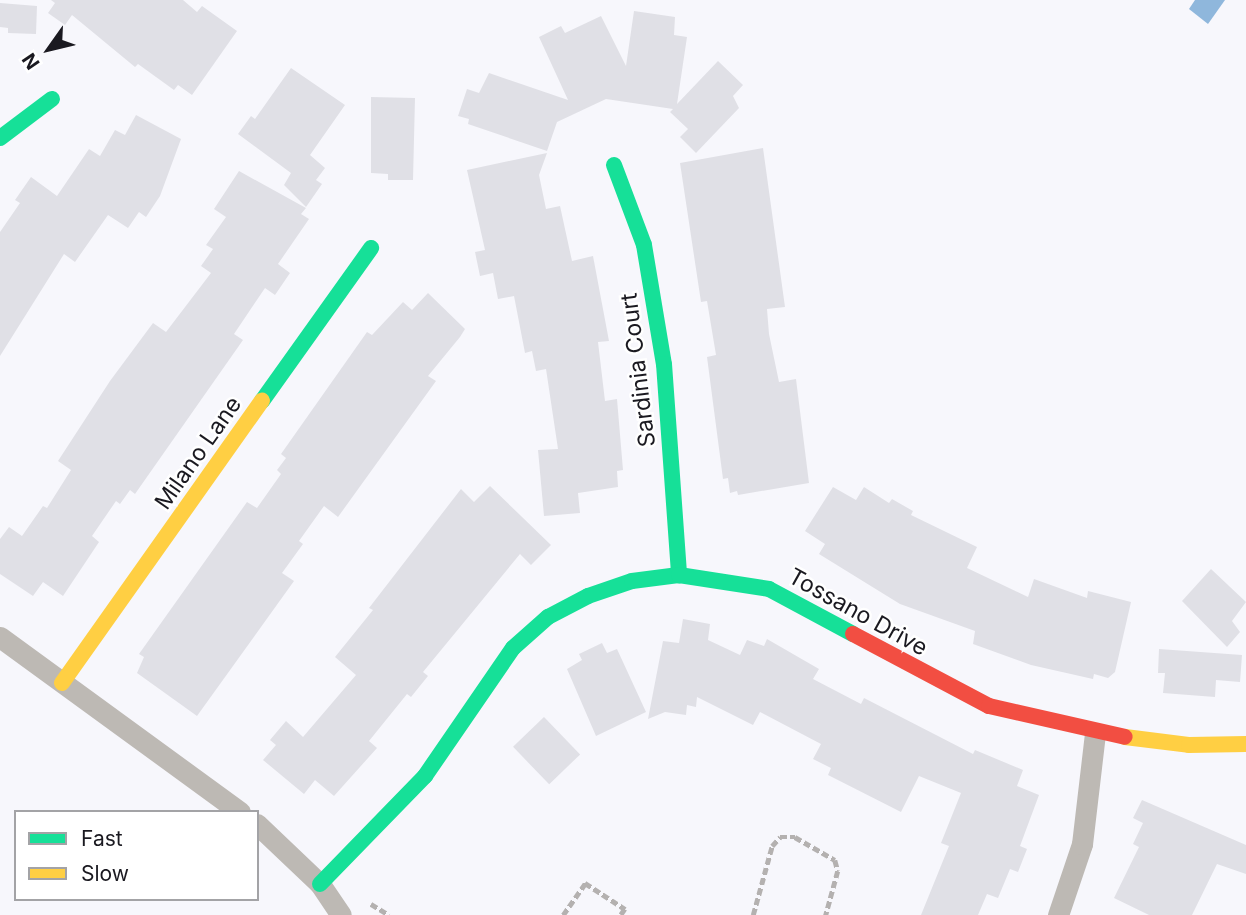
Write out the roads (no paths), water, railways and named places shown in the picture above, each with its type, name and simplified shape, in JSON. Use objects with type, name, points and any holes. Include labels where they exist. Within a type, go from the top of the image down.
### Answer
[{"type":"street","points":[[0,138],[52,99]]},
{"type":"street","name":"Sardinia Court","points":[[614,165],[644,245],[664,364],[679,575]]},
{"type":"street","name":"Milano Lane","points":[[62,683],[371,248]]},
{"type":"street","name":"Tossano Drive","points":[[320,884],[425,776],[481,689],[513,648],[548,617],[599,592],[632,582],[679,575],[769,589],[812,609],[892,659],[989,706],[1094,734],[1189,745],[1246,744]]},
{"type":"street","points":[[0,637],[237,810]]},
{"type":"street","points":[[1058,915],[1082,844],[1094,734]]},
{"type":"street","points":[[259,826],[320,884],[341,915]]},
{"type":"water","points":[[1195,0],[1225,0],[1208,24],[1189,9]]}]
